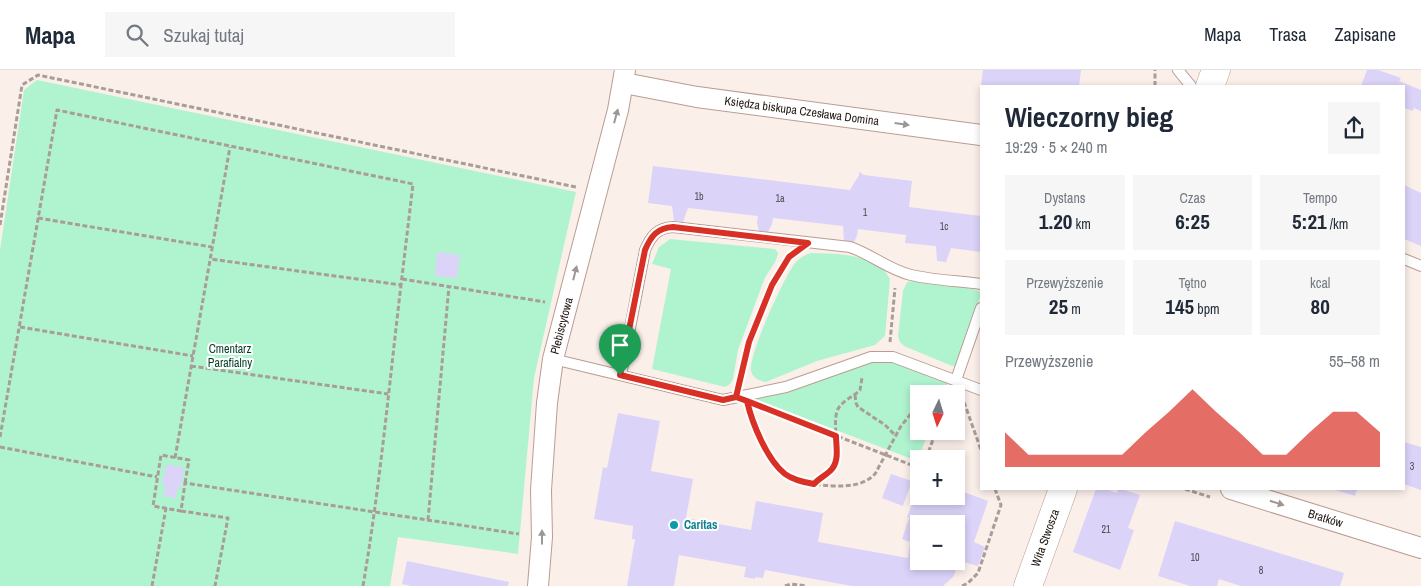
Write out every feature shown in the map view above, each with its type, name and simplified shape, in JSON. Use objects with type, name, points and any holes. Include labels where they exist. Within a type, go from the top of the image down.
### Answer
[{"type":"street","points":[[1210,85],[1216,70]]},
{"type":"street","name":"Księdza biskupa Czesława Domina","points":[[624,76],[697,98],[980,135]]},
{"type":"street","name":"Plebiscytowa","points":[[538,586],[542,544],[542,472],[547,403],[553,359],[597,190],[624,76]]},
{"type":"street","name":"Wita Stwosza","points":[[1028,586],[1063,490]]},
{"type":"street","name":"Bratków","points":[[1234,490],[1421,548]]},
{"type":"lane","points":[[1178,70],[1190,85]]},
{"type":"lane","points":[[620,375],[645,250],[656,232],[663,228],[673,227],[850,248],[863,252],[911,275],[980,284]]},
{"type":"lane","points":[[1405,259],[1421,266]]},
{"type":"lane","points":[[956,380],[980,311]]},
{"type":"lane","points":[[553,359],[723,400],[786,387],[871,357],[893,356],[980,390]]},
{"type":"path","points":[[1155,70],[1155,85]]},
{"type":"path","points":[[0,225],[22,85],[38,75],[597,190]]},
{"type":"path","points":[[0,437],[57,110],[413,184],[376,512],[363,586]]},
{"type":"path","points":[[175,458],[230,147]]},
{"type":"path","points":[[38,218],[212,247]]},
{"type":"path","points":[[808,243],[789,257],[772,285],[749,342],[736,397],[910,464]]},
{"type":"path","points":[[210,259],[402,285]]},
{"type":"path","points":[[893,356],[890,351],[890,342],[898,270]]},
{"type":"path","points":[[402,279],[551,303]]},
{"type":"path","points":[[428,520],[449,286]]},
{"type":"path","points":[[20,327],[192,356]]},
{"type":"path","points":[[814,484],[819,478],[830,472],[835,464],[837,411],[850,396],[855,395],[860,390],[862,385],[859,362]]},
{"type":"path","points":[[191,366],[388,394]]},
{"type":"path","points":[[956,380],[980,447]]},
{"type":"path","points":[[855,395],[858,408],[885,425],[896,436]]},
{"type":"path","points":[[747,401],[761,439],[774,462],[784,474],[814,484],[836,486],[864,483],[875,474],[910,413]]},
{"type":"path","points":[[0,447],[157,477]]},
{"type":"path","points":[[181,511],[189,460],[161,455],[152,506],[181,511],[228,518],[215,586]]},
{"type":"path","points":[[185,483],[520,534]]},
{"type":"path","points":[[962,586],[978,573],[1001,505],[995,490]]},
{"type":"path","points":[[152,586],[166,508]]},
{"type":"path","points":[[785,586],[791,584],[807,586]]},
{"type":"green space","name":"Cmentarz Parafialny","points":[[37,80],[576,192],[534,378],[518,554],[398,537],[390,586],[0,586],[0,250],[24,90]]},
{"type":"green space","points":[[670,239],[775,249],[778,253],[764,280],[738,350],[733,379],[725,387],[652,369],[671,269],[652,264],[659,247]]},
{"type":"green space","points":[[811,253],[855,257],[875,264],[884,270],[890,279],[885,336],[875,345],[817,361],[766,382],[761,381],[751,371],[755,350],[761,334],[775,299],[790,271],[795,263]]},
{"type":"green space","points":[[913,281],[973,289],[980,292],[956,366],[904,346],[900,342],[898,336],[903,291],[907,282]]},
{"type":"green space","points":[[870,362],[897,362],[948,381],[946,385],[910,385],[910,440],[925,440],[921,450],[910,450],[910,458],[755,399],[786,393]]},
{"type":"building","points":[[983,70],[1081,70],[1079,85],[981,85]]},
{"type":"building","points":[[1367,70],[1378,70],[1401,78],[1399,81],[1421,90],[1421,111],[1414,108],[1413,111],[1405,108],[1405,85],[1361,85]]},
{"type":"building","points":[[653,166],[850,190],[859,172],[864,175],[912,181],[909,207],[980,216],[980,252],[951,248],[946,262],[937,261],[936,246],[905,243],[906,235],[858,229],[853,244],[844,243],[843,226],[773,218],[768,232],[759,231],[758,216],[688,208],[683,222],[674,221],[672,206],[648,203]]},
{"type":"building","points":[[1405,185],[1421,193],[1421,246],[1405,239]]},
{"type":"building","points":[[437,252],[460,255],[457,278],[435,276]]},
{"type":"building","name":"Caritas","points":[[618,413],[660,421],[651,471],[693,479],[686,518],[751,530],[756,501],[823,513],[818,542],[908,558],[910,542],[910,570],[956,570],[954,576],[943,586],[852,586],[765,570],[763,578],[755,577],[755,579],[744,577],[746,567],[679,555],[674,586],[627,586],[635,539],[632,539],[633,526],[594,519],[603,467],[607,468]]},
{"type":"building","points":[[1405,442],[1421,447],[1421,490],[1405,484]]},
{"type":"building","points":[[170,464],[184,468],[181,488],[179,487],[178,491],[176,491],[176,499],[171,498],[172,496],[163,497],[166,489],[164,488],[165,485],[162,484],[166,465],[170,466]]},
{"type":"building","points":[[891,474],[910,480],[910,487],[903,506],[882,498]]},
{"type":"building","points":[[1096,490],[1108,490],[1117,493],[1118,490],[1124,490],[1140,495],[1128,528],[1134,530],[1120,570],[1073,552]]},
{"type":"building","points":[[1335,490],[1357,490],[1355,496]]},
{"type":"building","name":"Caritas","points":[[965,492],[988,501],[974,542],[985,547],[978,566],[965,562],[965,515],[910,515],[910,542],[902,539],[912,505],[965,505]]},
{"type":"building","points":[[1175,521],[1344,573],[1340,586],[1241,586],[1219,579],[1217,586],[1190,586],[1158,576]]},
{"type":"building","points":[[407,561],[509,582],[508,586],[411,586],[402,584]]},
{"type":"place","name":"Caritas","points":[[674,525]]},
{"type":"route","points":[[620,375],[645,250],[656,232],[663,228],[673,227],[808,243],[789,257],[772,285],[749,342],[736,397],[747,401],[836,436],[835,464],[830,472],[819,478],[814,484],[797,480],[784,474],[765,448],[747,401],[736,397],[723,400],[620,375]]}]
